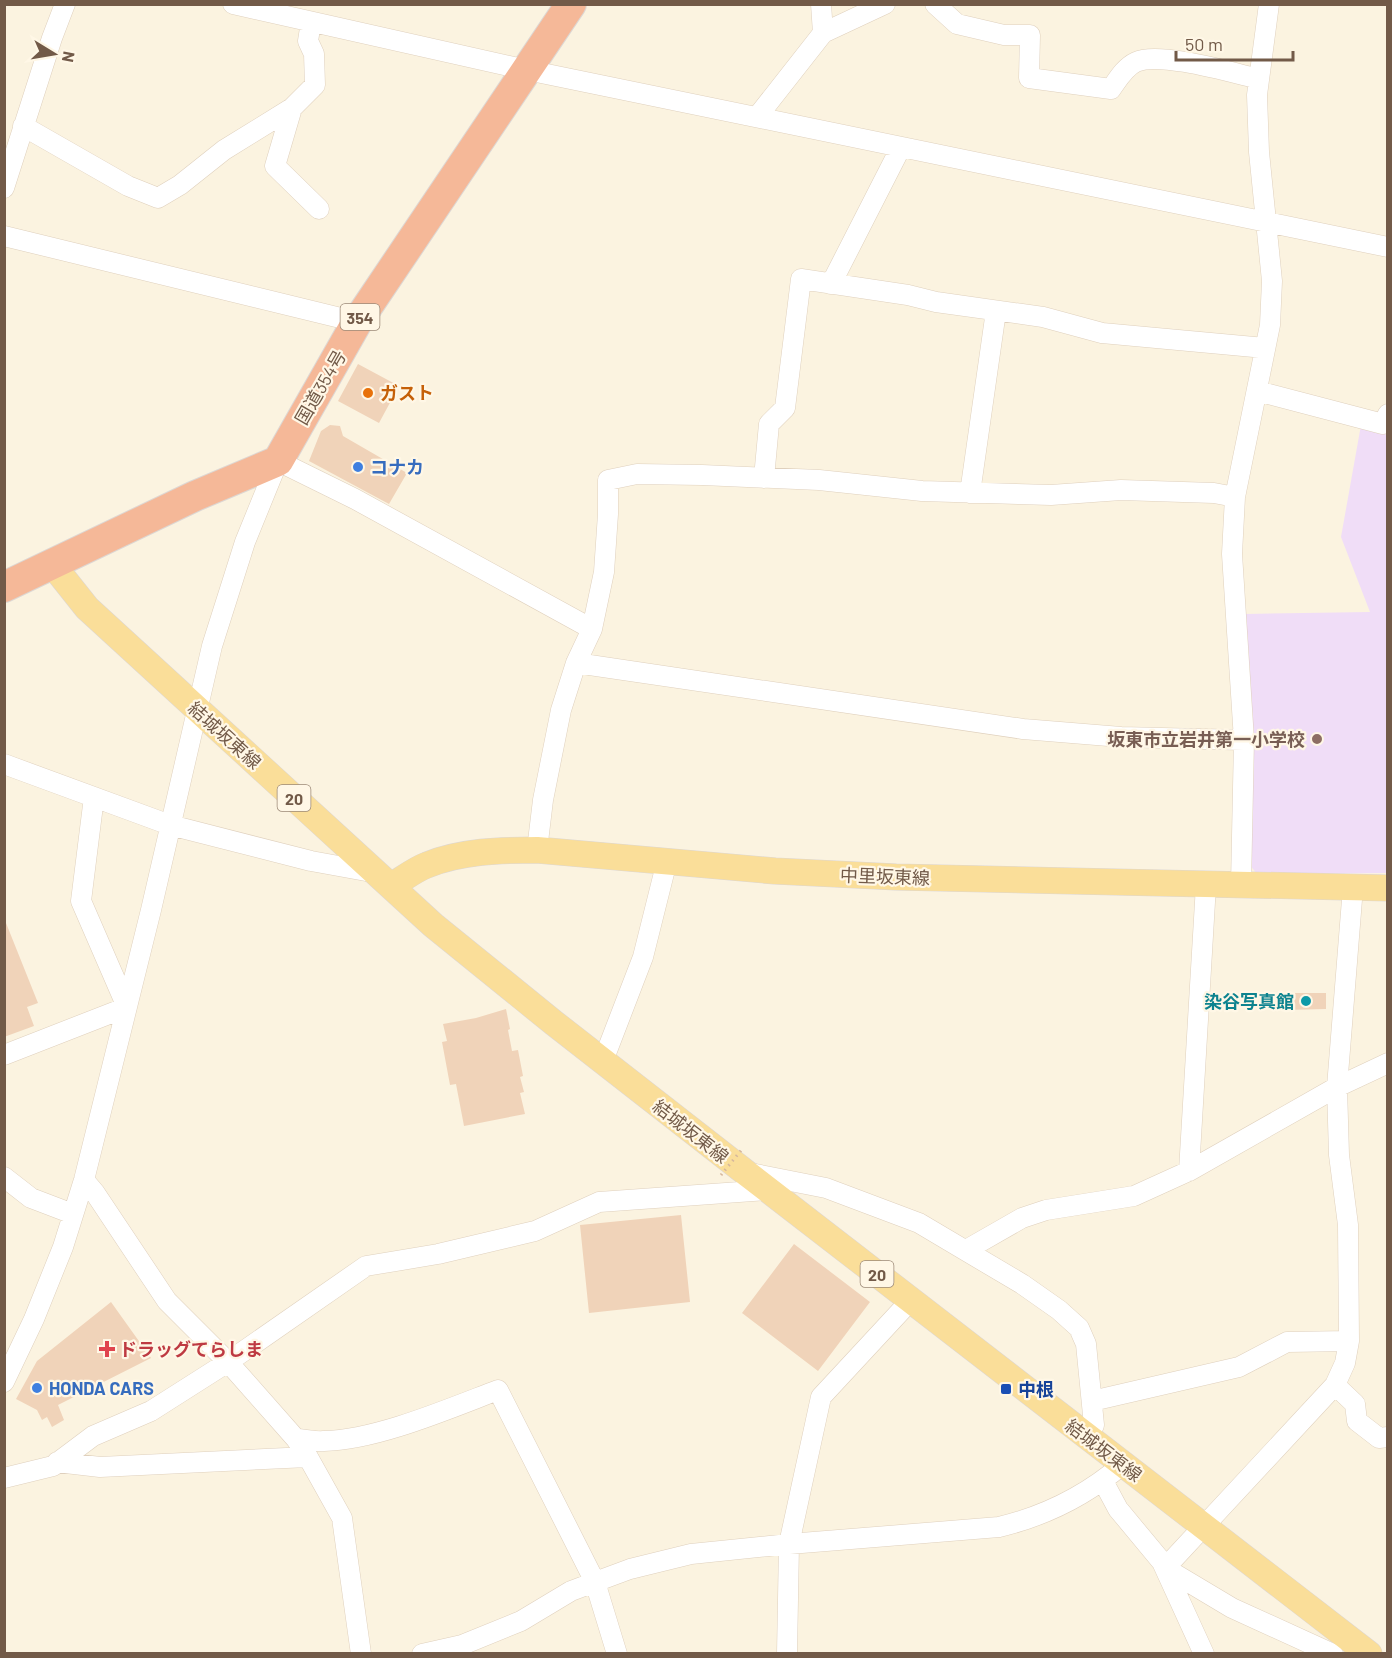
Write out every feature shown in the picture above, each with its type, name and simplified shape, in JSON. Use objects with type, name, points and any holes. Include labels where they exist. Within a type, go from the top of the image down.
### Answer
[{"type":"highway","name":"国道354号","points":[[278,460],[357,322],[572,4]]},
{"type":"highway","points":[[4,586],[195,496],[278,460]]},
{"type":"main road","name":"結城坂東線","points":[[52,564],[87,608],[479,964],[1088,1438],[1369,1653]]},
{"type":"main road","name":"中里坂東線","points":[[384,879],[444,860],[505,850],[537,850],[775,871],[896,877],[1388,888]]},
{"type":"street","points":[[4,188],[65,4]]},
{"type":"street","points":[[233,4],[304,16],[527,70],[1388,247]]},
{"type":"street","points":[[821,4],[823,33]]},
{"type":"street","points":[[758,117],[823,33],[885,4]]},
{"type":"street","points":[[935,4],[957,24],[1004,35],[1030,35],[1029,78],[1111,89],[1125,70],[1137,61],[1173,59],[1259,79]]},
{"type":"street","points":[[1241,885],[1244,740],[1232,554],[1234,497],[1270,325],[1272,281],[1259,152],[1257,95],[1269,4]]},
{"type":"street","points":[[23,126],[128,186],[158,198],[180,185],[224,150],[292,108],[315,85],[314,54],[308,41],[304,16]]},
{"type":"street","points":[[292,108],[275,166],[319,209]]},
{"type":"street","points":[[831,284],[901,147]]},
{"type":"street","points":[[4,236],[357,322]]},
{"type":"street","points":[[764,478],[769,424],[786,408],[801,279],[1043,317],[1102,333],[1265,348]]},
{"type":"street","points":[[970,493],[996,310]]},
{"type":"street","points":[[1257,391],[1386,421]]},
{"type":"street","points":[[4,1382],[34,1320],[63,1247],[84,1180],[127,1007],[196,709],[221,614],[245,542],[278,460],[355,499],[592,629]]},
{"type":"street","points":[[537,850],[543,800],[561,710],[576,663],[592,629],[604,572],[608,480],[638,474],[819,480],[867,487],[970,493],[1051,495],[1121,490],[1214,493],[1234,497]]},
{"type":"street","points":[[576,663],[1023,729],[1121,737],[1244,740]]},
{"type":"street","points":[[4,764],[170,825],[384,879]]},
{"type":"street","points":[[94,797],[81,902],[127,1007]]},
{"type":"street","points":[[603,1062],[643,957],[667,861]]},
{"type":"street","points":[[1189,1172],[1206,885]]},
{"type":"street","points":[[1165,1568],[1335,1385],[1345,1363],[1349,1341],[1348,1225],[1340,1155],[1338,1087],[1353,887]]},
{"type":"street","points":[[4,1055],[127,1007]]},
{"type":"street","points":[[966,1250],[1022,1218],[1046,1210],[1134,1196],[1189,1172],[1338,1087],[1388,1063]]},
{"type":"street","points":[[736,1165],[826,1188],[919,1223],[1022,1284],[1059,1310],[1079,1328],[1086,1344],[1094,1425],[1088,1438]]},
{"type":"street","points":[[4,1177],[32,1198],[73,1214]]},
{"type":"street","points":[[84,1180],[166,1301],[228,1362],[296,1439],[308,1456],[342,1518],[361,1653]]},
{"type":"street","points":[[4,1478],[53,1466],[93,1436],[151,1411],[228,1362],[366,1266],[438,1254],[535,1231],[599,1202],[768,1190]]},
{"type":"street","points":[[787,1653],[789,1544],[821,1397],[911,1300]]},
{"type":"street","points":[[1092,1401],[1239,1367],[1287,1342],[1349,1341]]},
{"type":"street","points":[[1335,1385],[1355,1404],[1358,1421],[1379,1438],[1388,1437]]},
{"type":"street","points":[[296,1439],[324,1441],[375,1433],[498,1390],[595,1582],[617,1653]]},
{"type":"street","points":[[57,1462],[100,1467],[308,1456]]},
{"type":"street","points":[[422,1653],[462,1646],[521,1621],[571,1591],[630,1569],[691,1554],[999,1527],[1021,1522],[1046,1512],[1103,1481],[1123,1464]]},
{"type":"street","points":[[1103,1481],[1118,1509],[1162,1562],[1204,1653]]},
{"type":"street","points":[[1165,1568],[1232,1608],[1333,1653]]},
{"type":"shaded area","name":"坂東市立岩井第一小学校","points":[[1361,425],[1387,435],[1387,873],[1257,874],[1249,864],[1245,614],[1370,612],[1341,537]]},
{"type":"building","name":"ガスト","points":[[358,364],[399,386],[379,423],[338,401]]},
{"type":"building","name":"コナカ","points":[[330,425],[340,426],[343,436],[407,473],[389,504],[309,461],[321,431]]},
{"type":"building","points":[[4,918],[38,1003],[27,1007],[34,1026],[4,1037]]},
{"type":"building","name":"染谷写真館","points":[[1286,993],[1326,993],[1326,1009],[1286,1010]]},
{"type":"building","points":[[506,1009],[512,1051],[518,1050],[523,1076],[520,1077],[524,1092],[520,1093],[525,1114],[464,1126],[456,1084],[450,1085],[442,1042],[447,1041],[443,1024],[476,1018]]},
{"type":"building","points":[[681,1215],[690,1302],[589,1313],[580,1225]]},
{"type":"building","points":[[794,1244],[870,1302],[818,1371],[742,1313]]},
{"type":"building","points":[[111,1302],[151,1358],[58,1405],[64,1420],[52,1427],[47,1417],[42,1420],[37,1410],[16,1399],[37,1361]]},
{"type":"place","name":"ガスト","points":[[368,393]]},
{"type":"place","name":"コナカ","points":[[358,467]]},
{"type":"place","name":"坂東市立岩井第一小学校","points":[[1317,739]]},
{"type":"place","name":"染谷写真館","points":[[1306,1001]]},
{"type":"place","name":"ドラッグてらしま","points":[[107,1349]]},
{"type":"place","name":"HONDA CARS","points":[[37,1388]]},
{"type":"place","name":"中根","points":[[1006,1389]]}]
